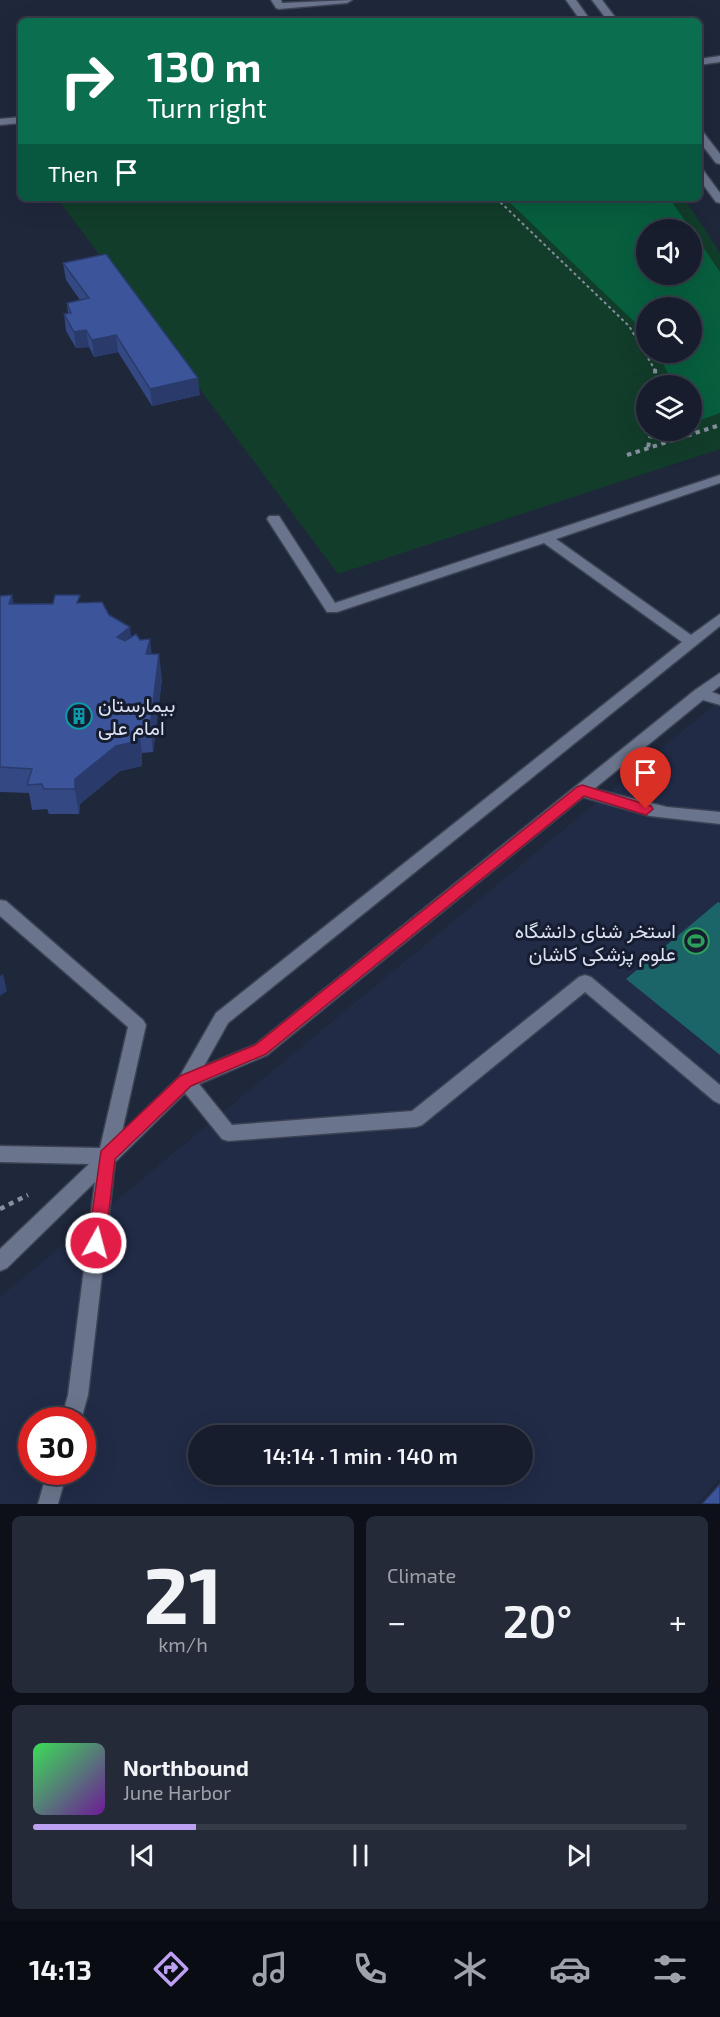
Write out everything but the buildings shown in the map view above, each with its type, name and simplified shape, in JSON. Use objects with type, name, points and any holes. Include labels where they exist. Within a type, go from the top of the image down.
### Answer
[{"type":"street","points":[[276,0],[279,6],[347,0]]},
{"type":"street","points":[[571,0],[584,18]]},
{"type":"street","points":[[597,0],[611,18]]},
{"type":"street","points":[[702,62],[720,59]]},
{"type":"street","points":[[0,122],[18,120]]},
{"type":"street","points":[[702,138],[720,161]]},
{"type":"street","points":[[702,176],[720,200]]},
{"type":"street","points":[[274,519],[332,609],[720,479]]},
{"type":"street","points":[[546,538],[691,642]]},
{"type":"street","points":[[0,1262],[186,1081],[222,1018],[720,619]]},
{"type":"street","points":[[186,1081],[261,1050],[720,678]]},
{"type":"street","points":[[700,694],[720,700]]},
{"type":"street","points":[[582,790],[627,805],[664,813],[720,818]]},
{"type":"street","points":[[0,906],[137,1025],[107,1156],[75,1407]]},
{"type":"street","points":[[186,1081],[228,1133],[416,1119],[585,982],[720,1096]]},
{"type":"street","points":[[0,1154],[107,1156]]},
{"type":"street","points":[[48,1504],[53,1485]]},
{"type":"path","points":[[499,201],[629,326],[655,367],[655,375]]},
{"type":"path","points":[[627,455],[720,425]]},
{"type":"path","points":[[648,448],[650,441]]},
{"type":"shaded area","points":[[59,201],[686,201],[698,219],[636,219],[636,285],[702,285],[702,225],[720,253],[720,449],[338,574]]},
{"type":"shaded area","points":[[508,201],[671,201],[684,219],[636,219],[636,285],[702,285],[702,246],[720,272],[720,413],[702,419],[702,375],[669,375],[663,363],[702,363],[702,297],[636,297],[636,323]]},
{"type":"shaded area","points":[[720,700],[720,1478],[697,1504],[0,1504],[0,1297]]},
{"type":"shaded area","name":"استخر شنای دانشگاه علوم پزشکی کاشان","points":[[718,902],[720,903],[720,1055],[626,979]]},
{"type":"place","name":"بیمارستان امام علی","points":[[79,716]]},
{"type":"place","name":"استخر شنای دانشگاه علوم پزشکی کاشان","points":[[696,941]]},
{"type":"route","points":[[96,1243],[107,1156],[186,1081],[261,1050],[582,790],[646,809]]}]
